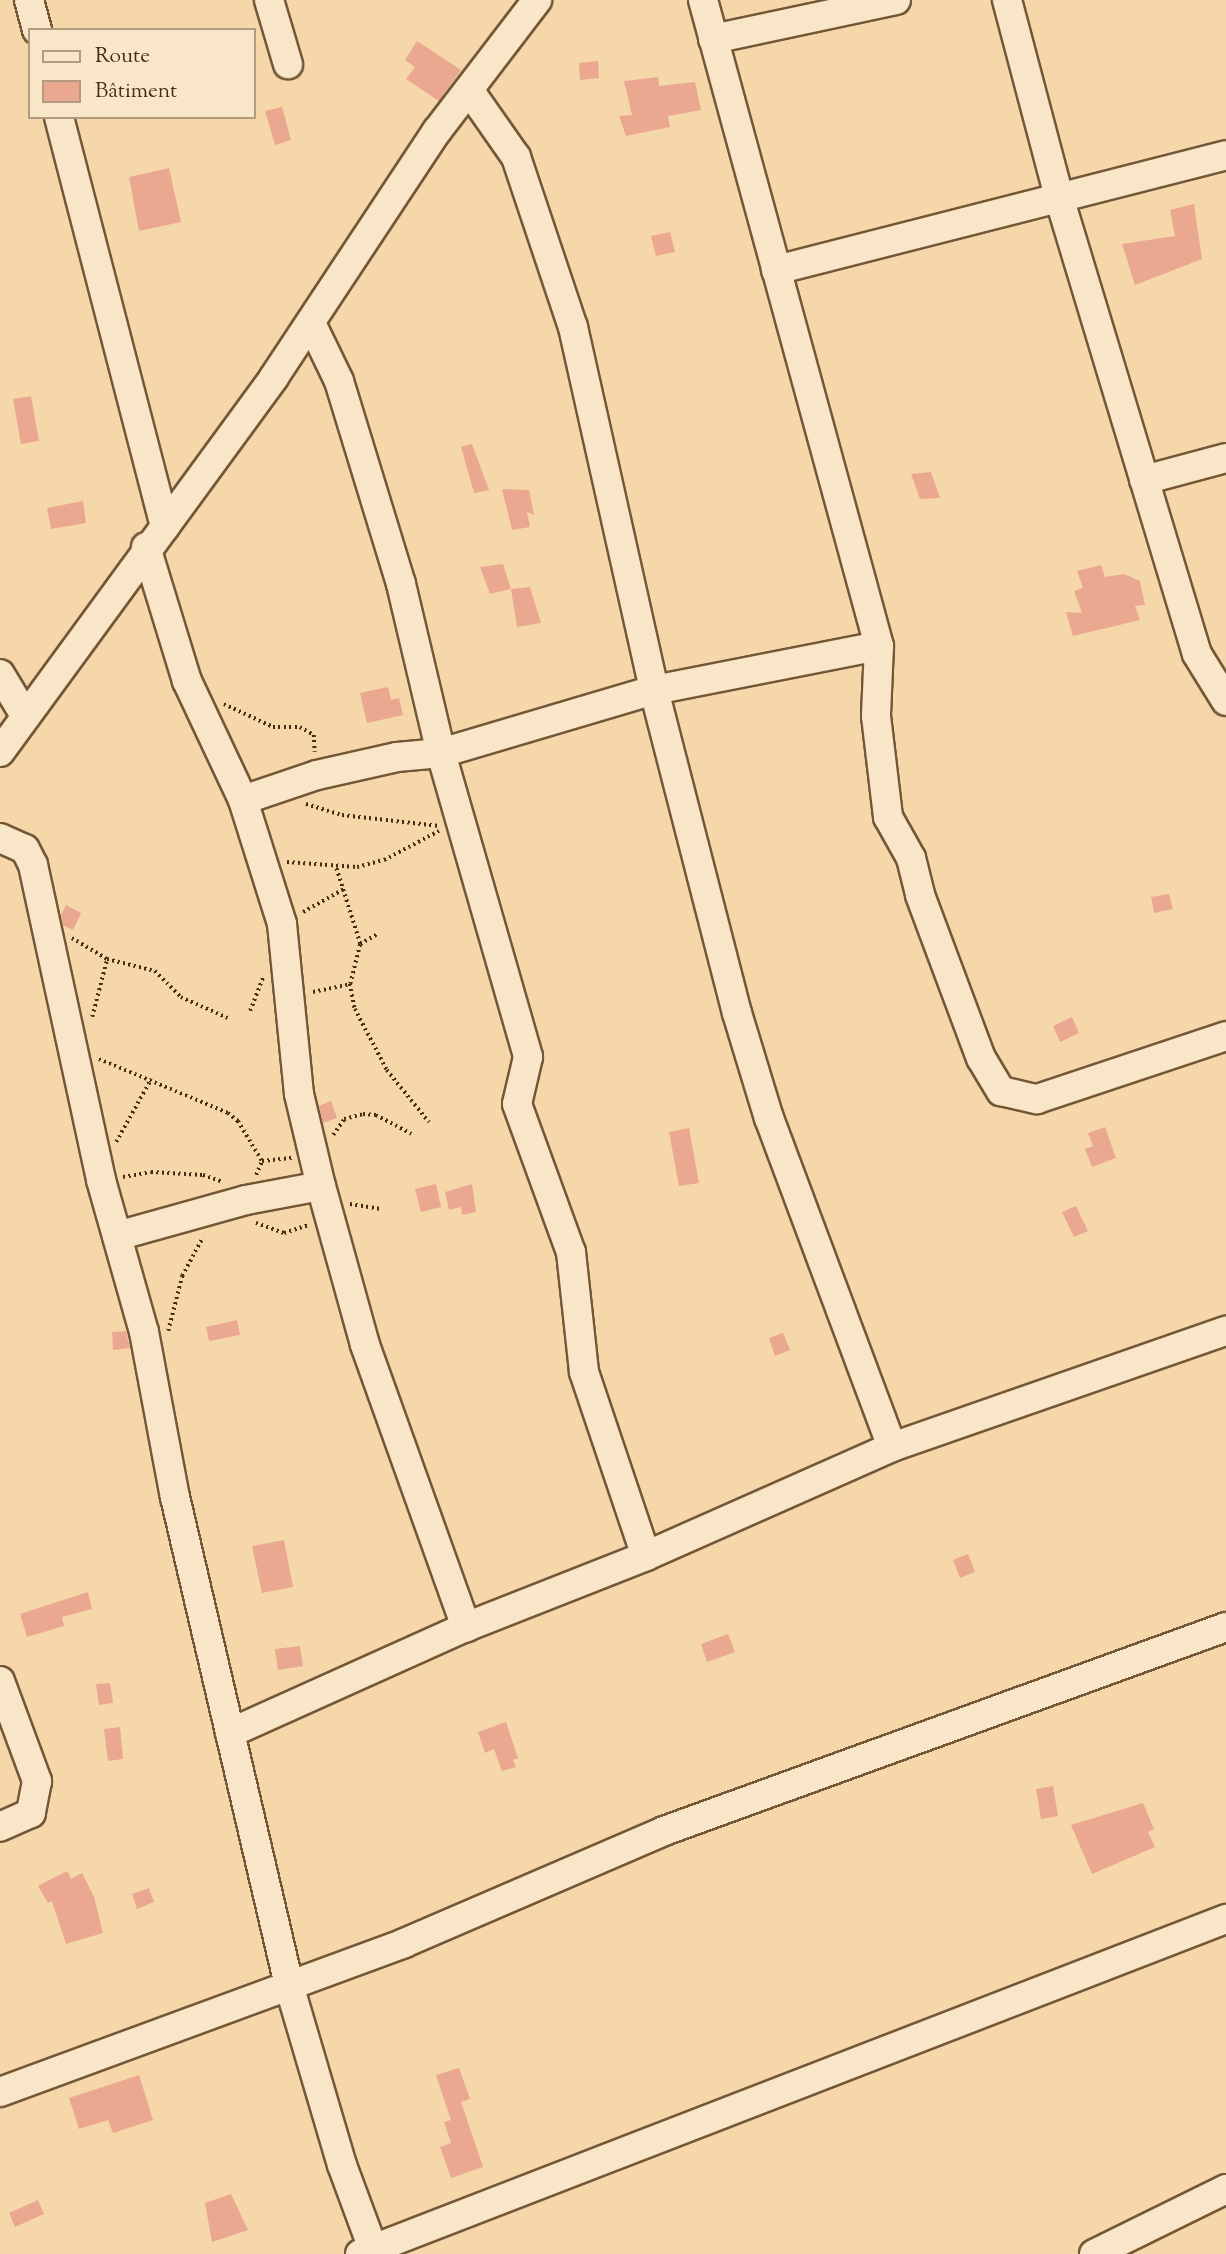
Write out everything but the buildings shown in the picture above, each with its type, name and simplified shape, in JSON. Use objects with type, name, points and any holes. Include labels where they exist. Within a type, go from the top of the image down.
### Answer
[{"type":"street","points":[[29,0],[36,28]]},
{"type":"street","points":[[269,0],[288,64]]},
{"type":"street","points":[[0,752],[24,714],[311,323],[368,230],[468,90],[537,0]]},
{"type":"street","points":[[703,0],[879,646],[876,716],[888,817],[911,858],[920,895],[981,1058],[1000,1091],[1037,1099],[1226,1036]]},
{"type":"street","points":[[713,39],[895,0]]},
{"type":"street","points":[[1007,0],[1059,197],[1197,654],[1226,701]]},
{"type":"street","points":[[468,90],[516,157],[573,327],[654,691],[737,1013],[769,1118],[892,1447]]},
{"type":"street","points":[[59,119],[187,681],[243,800],[282,924],[299,1094],[315,1159],[333,1189],[341,1211],[365,1345],[466,1627]]},
{"type":"street","points":[[776,270],[1226,155]]},
{"type":"street","points":[[311,323],[339,381],[401,583],[441,753],[528,1057],[517,1104],[571,1252],[584,1372],[646,1556]]},
{"type":"street","points":[[1144,480],[1226,458]]},
{"type":"street","points":[[243,800],[317,775],[397,757],[441,753],[654,691],[879,646]]},
{"type":"street","points":[[0,674],[24,714]]},
{"type":"street","points":[[0,838],[17,843],[28,853],[101,1180],[144,1332],[175,1497],[289,1984],[369,2252],[1226,1919]]},
{"type":"street","points":[[117,1236],[246,1200],[333,1189]]},
{"type":"street","points":[[230,1733],[466,1627],[646,1556],[892,1447],[1226,1331]]},
{"type":"street","points":[[0,2092],[404,1943],[664,1830],[1226,1627]]},
{"type":"street","points":[[0,1681],[37,1781],[31,1813],[0,1827]]},
{"type":"street","points":[[1094,2254],[1226,2189]]},
{"type":"path","points":[[219,701],[273,727],[300,727],[314,736],[317,775]]},
{"type":"path","points":[[261,859],[336,868],[384,860],[447,827],[342,815],[308,806],[296,793],[277,790]]},
{"type":"path","points":[[336,868],[360,944],[350,984],[355,1009],[387,1070],[429,1122]]},
{"type":"path","points":[[46,926],[103,953],[107,959],[155,971],[181,998],[228,1017]]},
{"type":"path","points":[[360,944],[377,934]]},
{"type":"path","points":[[93,1022],[90,1009],[107,959]]},
{"type":"path","points":[[313,992],[350,984]]},
{"type":"path","points":[[97,1047],[100,1059],[152,1078],[228,1114],[238,1121],[262,1161]]},
{"type":"path","points":[[114,1147],[152,1078]]},
{"type":"path","points":[[262,1161],[315,1159],[352,1115],[376,1115],[411,1134]]},
{"type":"path","points":[[262,1161],[246,1200],[245,1219],[284,1233],[341,1211],[380,1209]]},
{"type":"path","points":[[101,1180],[151,1172],[203,1175],[231,1185],[246,1200]]},
{"type":"path","points":[[333,1189],[341,1211]]},
{"type":"path","points":[[167,1337],[182,1276],[203,1237],[214,1232]]}]
